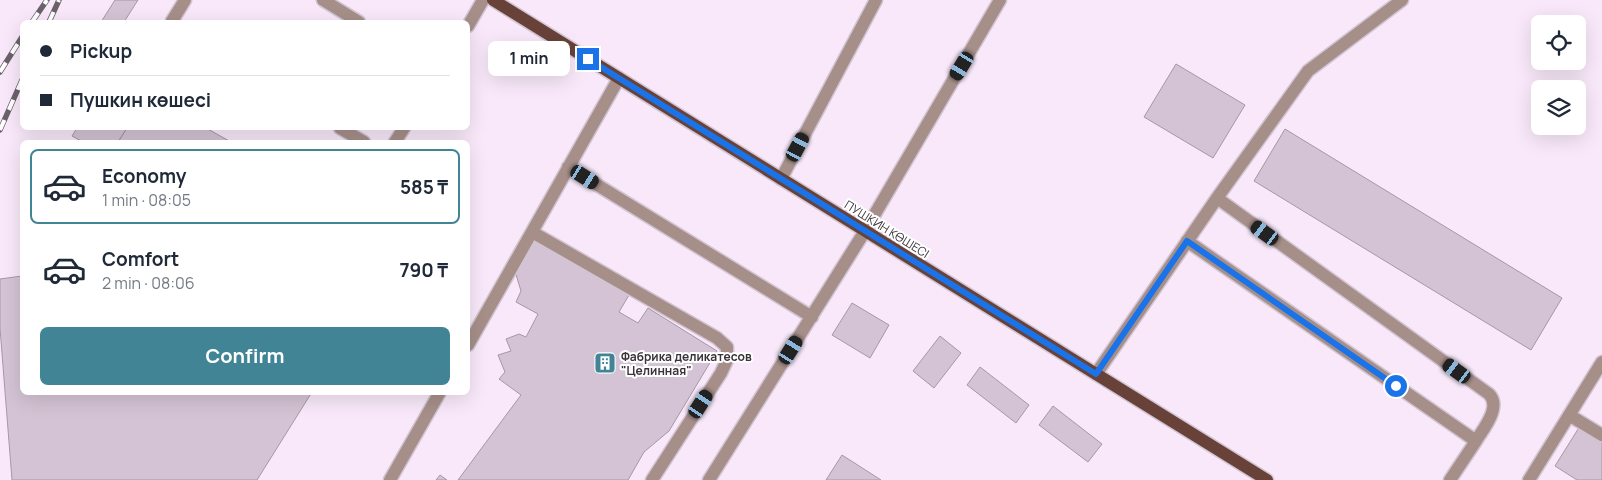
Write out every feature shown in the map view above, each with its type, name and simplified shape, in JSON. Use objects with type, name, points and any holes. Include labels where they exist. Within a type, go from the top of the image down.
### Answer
[{"type":"main road","name":"ПУШКИН КӨШЕСІ","points":[[493,0],[1267,480]]},
{"type":"street","points":[[173,20],[186,0]]},
{"type":"street","points":[[470,23],[483,0]]},
{"type":"street","points":[[781,179],[876,0]]},
{"type":"street","points":[[709,480],[865,231],[1000,0]]},
{"type":"street","points":[[1096,374],[1217,198],[1308,71],[1402,0]]},
{"type":"street","points":[[326,1],[356,20]]},
{"type":"street","points":[[470,341],[619,78]]},
{"type":"street","points":[[343,130],[361,140]]},
{"type":"street","points":[[568,167],[812,317]]},
{"type":"street","points":[[1217,198],[1489,394],[1494,404],[1492,413],[1450,480]]},
{"type":"street","points":[[532,232],[716,338],[727,347],[727,360],[721,373],[652,480]]},
{"type":"street","points":[[1187,241],[1476,441]]},
{"type":"street","points":[[1529,480],[1602,362]]},
{"type":"street","points":[[390,480],[438,395]]},
{"type":"street","points":[[1569,415],[1602,435]]},
{"type":"building","points":[[115,0],[138,0],[125,20],[102,20]]},
{"type":"building","points":[[1176,64],[1245,105],[1213,158],[1144,117]]},
{"type":"building","points":[[1285,129],[1562,298],[1531,350],[1254,181]]},
{"type":"building","points":[[76,130],[126,130],[119,140],[79,140],[72,136]]},
{"type":"building","points":[[126,130],[210,130],[227,140],[119,140]]},
{"type":"building","name":"Фабрика деликатесов \"Целинная\"","points":[[530,236],[629,295],[619,312],[638,323],[648,308],[717,351],[669,431],[644,452],[628,480],[458,480],[521,395],[499,379],[505,372],[498,355],[511,351],[506,339],[519,334],[526,337],[538,314],[516,302],[521,291],[514,268]]},
{"type":"building","points":[[20,276],[20,395],[310,395],[257,480],[12,480],[0,328],[0,279]]},
{"type":"building","points":[[852,303],[889,325],[870,358],[832,335]]},
{"type":"building","points":[[940,336],[961,353],[934,388],[913,371]]},
{"type":"building","points":[[980,367],[1029,405],[1016,423],[967,385]]},
{"type":"building","points":[[1053,406],[1102,444],[1088,462],[1039,425]]},
{"type":"building","points":[[1580,426],[1602,440],[1602,480],[1577,480],[1555,466]]},
{"type":"building","points":[[842,455],[881,480],[826,480]]},
{"type":"building","points":[[440,475],[447,480],[436,480]]},
{"type":"railway","points":[[33,20],[47,0]]},
{"type":"railway","points":[[50,20],[59,0]]},
{"type":"railway","points":[[0,72],[20,40]]},
{"type":"railway","points":[[0,130],[20,85]]},
{"type":"place","name":"Фабрика деликатесов \"Целинная\"","points":[[605,363]]},
{"type":"route","points":[[588,59],[1096,374],[1187,241],[1396,386]]}]
